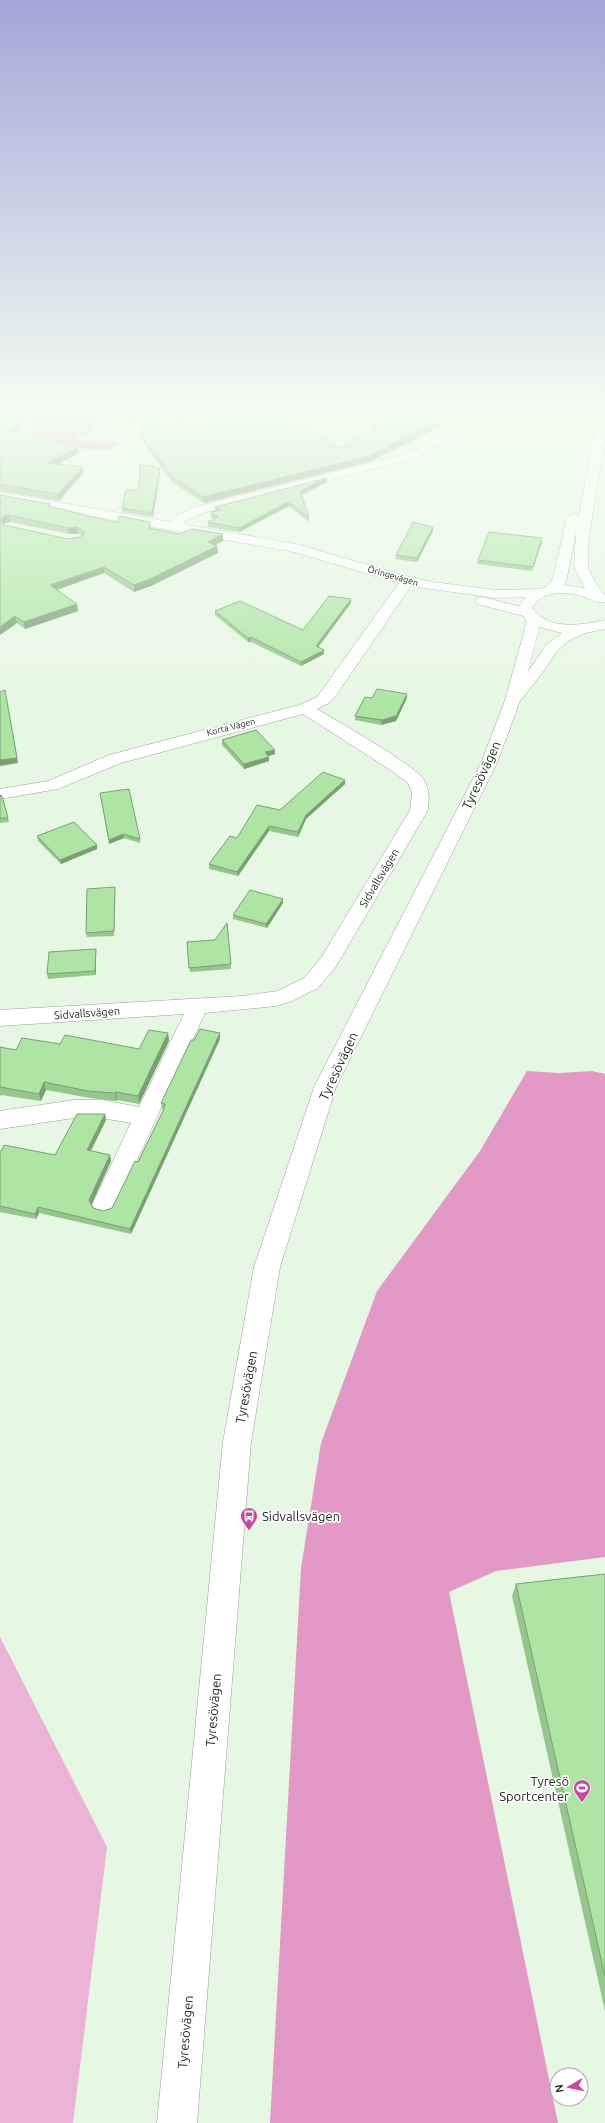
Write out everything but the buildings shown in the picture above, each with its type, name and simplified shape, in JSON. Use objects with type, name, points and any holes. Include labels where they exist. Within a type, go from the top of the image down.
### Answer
[{"type":"street","points":[[5,530],[35,511]]},
{"type":"street","name":"Öringevägen","points":[[87,511],[296,548],[407,581],[433,586],[495,594],[546,591]]},
{"type":"street","points":[[175,526],[181,518],[197,511]]},
{"type":"street","name":"Tyresövägen","points":[[177,2123],[237,1442],[267,1267],[325,1087],[489,763],[512,703],[532,629],[530,616],[525,608],[527,602],[559,582],[575,511]]},
{"type":"street","name":"Tyresövägen","points":[[586,511],[581,543],[581,567],[590,585],[603,599]]},
{"type":"street","points":[[5,530],[26,530]]},
{"type":"street","name":"Korta Vägen","points":[[0,794],[52,785],[115,759],[305,708],[323,700],[331,691],[407,581]]},
{"type":"street","name":"Öringevägen","points":[[433,586],[530,616]]},
{"type":"street","name":"Tyresövägen","points":[[546,591],[578,590],[603,599]]},
{"type":"street","name":"Tyresövägen","points":[[530,616],[554,627],[583,628],[603,626]]},
{"type":"street","name":"Tyresövägen","points":[[512,703],[538,669],[551,648],[563,638],[583,628]]},
{"type":"street","name":"Sidvallsvägen","points":[[0,1018],[198,1006],[276,999],[311,983],[328,962],[419,810],[421,793],[416,781],[396,765],[305,708]]},
{"type":"street","points":[[104,1205],[198,1006]]},
{"type":"street","points":[[0,1120],[74,1110],[102,1109],[145,1117]]},
{"type":"shaded area","points":[[527,1071],[559,1073],[592,1071],[605,1074],[605,1557],[496,1571],[449,1592],[549,2079],[549,2107],[555,2107],[558,2123],[270,2123],[301,1568],[321,1443],[377,1291],[480,1151]]},
{"type":"shaded area","points":[[0,1637],[107,1847],[73,2123],[0,2123]]},
{"type":"place","name":"Sidvallsvägen","points":[[249,1531]]},
{"type":"place","name":"Tyresö Sportcenter","points":[[582,1803]]}]
